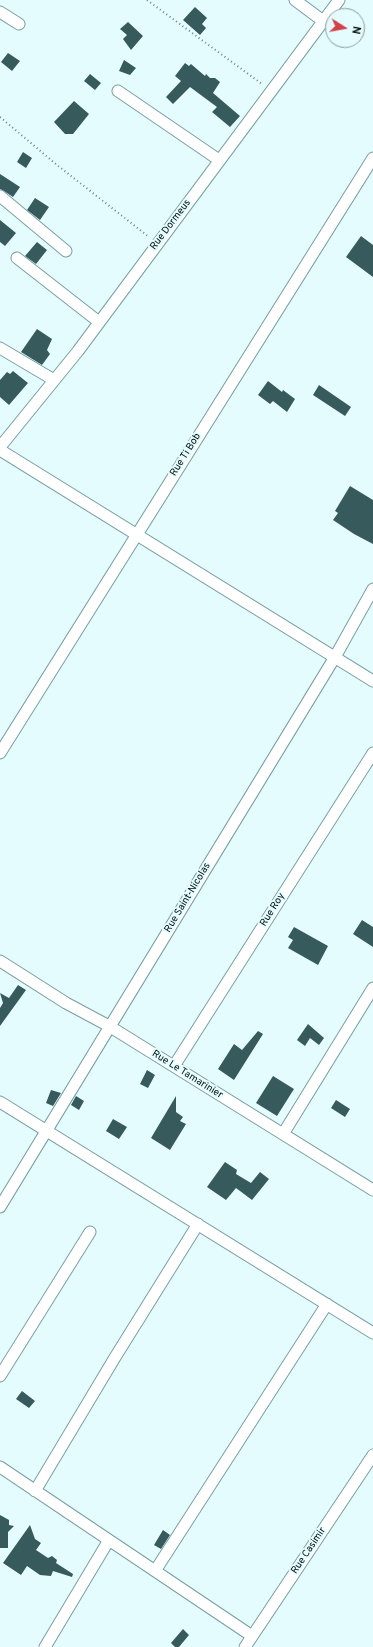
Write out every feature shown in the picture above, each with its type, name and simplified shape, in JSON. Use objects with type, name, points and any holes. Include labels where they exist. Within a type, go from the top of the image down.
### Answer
[{"type":"street","points":[[295,0],[323,21]]},
{"type":"street","name":"Rue Dormeus","points":[[0,447],[99,322],[339,0]]},
{"type":"street","points":[[0,12],[19,24]]},
{"type":"street","points":[[118,91],[219,160]]},
{"type":"street","name":"Rue Ti Bob","points":[[0,753],[373,158]]},
{"type":"street","points":[[0,196],[66,250]]},
{"type":"street","points":[[17,258],[99,322]]},
{"type":"street","points":[[0,348],[54,380]]},
{"type":"street","points":[[0,450],[373,681]]},
{"type":"street","name":"Rue Saint-Nicolas","points":[[0,1207],[335,657],[373,589]]},
{"type":"street","name":"Rue Roy","points":[[174,1066],[373,753]]},
{"type":"street","name":"Rue Le Tamarinier","points":[[0,961],[66,1003],[109,1026],[373,1190]]},
{"type":"street","points":[[283,1134],[373,988]]},
{"type":"street","points":[[0,1102],[373,1333]]},
{"type":"street","points":[[35,1491],[114,1359],[198,1224]]},
{"type":"street","points":[[0,1376],[90,1232]]},
{"type":"street","points":[[155,1571],[328,1304]]},
{"type":"street","name":"Rue Casimir","points":[[245,1647],[373,1455]]},
{"type":"street","points":[[0,1467],[252,1636]]},
{"type":"street","points":[[45,1647],[109,1540]]},
{"type":"path","points":[[147,0],[271,90]]},
{"type":"path","points":[[0,118],[157,244]]},
{"type":"building","points":[[195,7],[207,18],[202,24],[206,28],[200,35],[183,20]]},
{"type":"building","points":[[128,22],[143,36],[131,50],[123,39],[127,35],[120,29]]},
{"type":"building","points":[[8,53],[20,61],[12,71],[1,62]]},
{"type":"building","points":[[124,60],[136,68],[130,75],[119,71]]},
{"type":"building","points":[[185,63],[189,66],[191,64],[205,76],[206,74],[210,78],[215,78],[220,82],[213,93],[240,116],[230,127],[212,112],[217,107],[190,87],[173,104],[166,97],[181,81],[175,76]]},
{"type":"building","points":[[90,74],[101,83],[95,90],[84,81]]},
{"type":"building","points":[[74,101],[89,114],[73,134],[65,134],[54,122]]},
{"type":"building","points":[[23,152],[32,158],[26,168],[17,162]]},
{"type":"building","points":[[0,174],[20,187],[13,197],[0,189]]},
{"type":"building","points":[[35,198],[49,207],[40,220],[27,210]]},
{"type":"building","points":[[0,220],[16,233],[5,246],[0,242]]},
{"type":"building","points":[[361,236],[373,245],[373,277],[346,257]]},
{"type":"building","points":[[37,242],[47,250],[36,264],[25,256]]},
{"type":"building","points":[[37,329],[52,339],[47,350],[50,354],[42,365],[21,352]]},
{"type":"building","points":[[13,371],[28,383],[9,405],[0,397],[0,380],[7,372],[10,374]]},
{"type":"building","points":[[268,381],[282,392],[283,390],[295,399],[287,412],[273,401],[270,404],[258,395]]},
{"type":"building","points":[[319,385],[351,407],[345,416],[313,395]]},
{"type":"building","points":[[350,486],[373,500],[373,544],[354,534],[333,520],[338,513],[335,511]]},
{"type":"building","points":[[362,920],[373,927],[373,947],[353,934]]},
{"type":"building","points":[[294,927],[328,946],[318,965],[288,948],[293,940],[288,937]]},
{"type":"building","points":[[18,985],[26,990],[0,1026],[0,1008],[3,1003],[0,993],[9,998]]},
{"type":"building","points":[[308,1024],[324,1038],[319,1045],[310,1038],[305,1046],[297,1040]]},
{"type":"building","points":[[258,1031],[263,1034],[234,1080],[218,1069],[234,1044],[242,1050]]},
{"type":"building","points":[[147,1070],[155,1075],[148,1088],[140,1084]]},
{"type":"building","points":[[273,1076],[294,1089],[277,1116],[256,1103]]},
{"type":"building","points":[[51,1090],[61,1093],[53,1106],[46,1103]]},
{"type":"building","points":[[76,1096],[84,1101],[79,1110],[71,1105]]},
{"type":"building","points":[[176,1096],[176,1112],[183,1117],[180,1121],[186,1124],[170,1150],[151,1138]]},
{"type":"building","points":[[336,1100],[350,1109],[345,1117],[331,1108]]},
{"type":"building","points":[[113,1119],[127,1127],[119,1139],[106,1131]]},
{"type":"building","points":[[225,1162],[237,1170],[236,1174],[251,1183],[260,1172],[269,1179],[252,1200],[236,1188],[226,1200],[207,1187]]},
{"type":"building","points":[[22,1391],[35,1401],[29,1408],[16,1399]]},
{"type":"building","points":[[0,1515],[9,1520],[9,1525],[14,1526],[8,1532],[8,1548],[0,1548]]},
{"type":"building","points":[[30,1525],[35,1539],[41,1543],[36,1550],[48,1558],[52,1556],[57,1560],[56,1563],[73,1574],[72,1577],[53,1571],[51,1576],[40,1575],[27,1566],[21,1575],[3,1563]]},
{"type":"building","points":[[163,1530],[170,1535],[161,1549],[154,1545]]},
{"type":"building","points":[[183,1629],[189,1635],[179,1647],[175,1647],[171,1643]]}]
